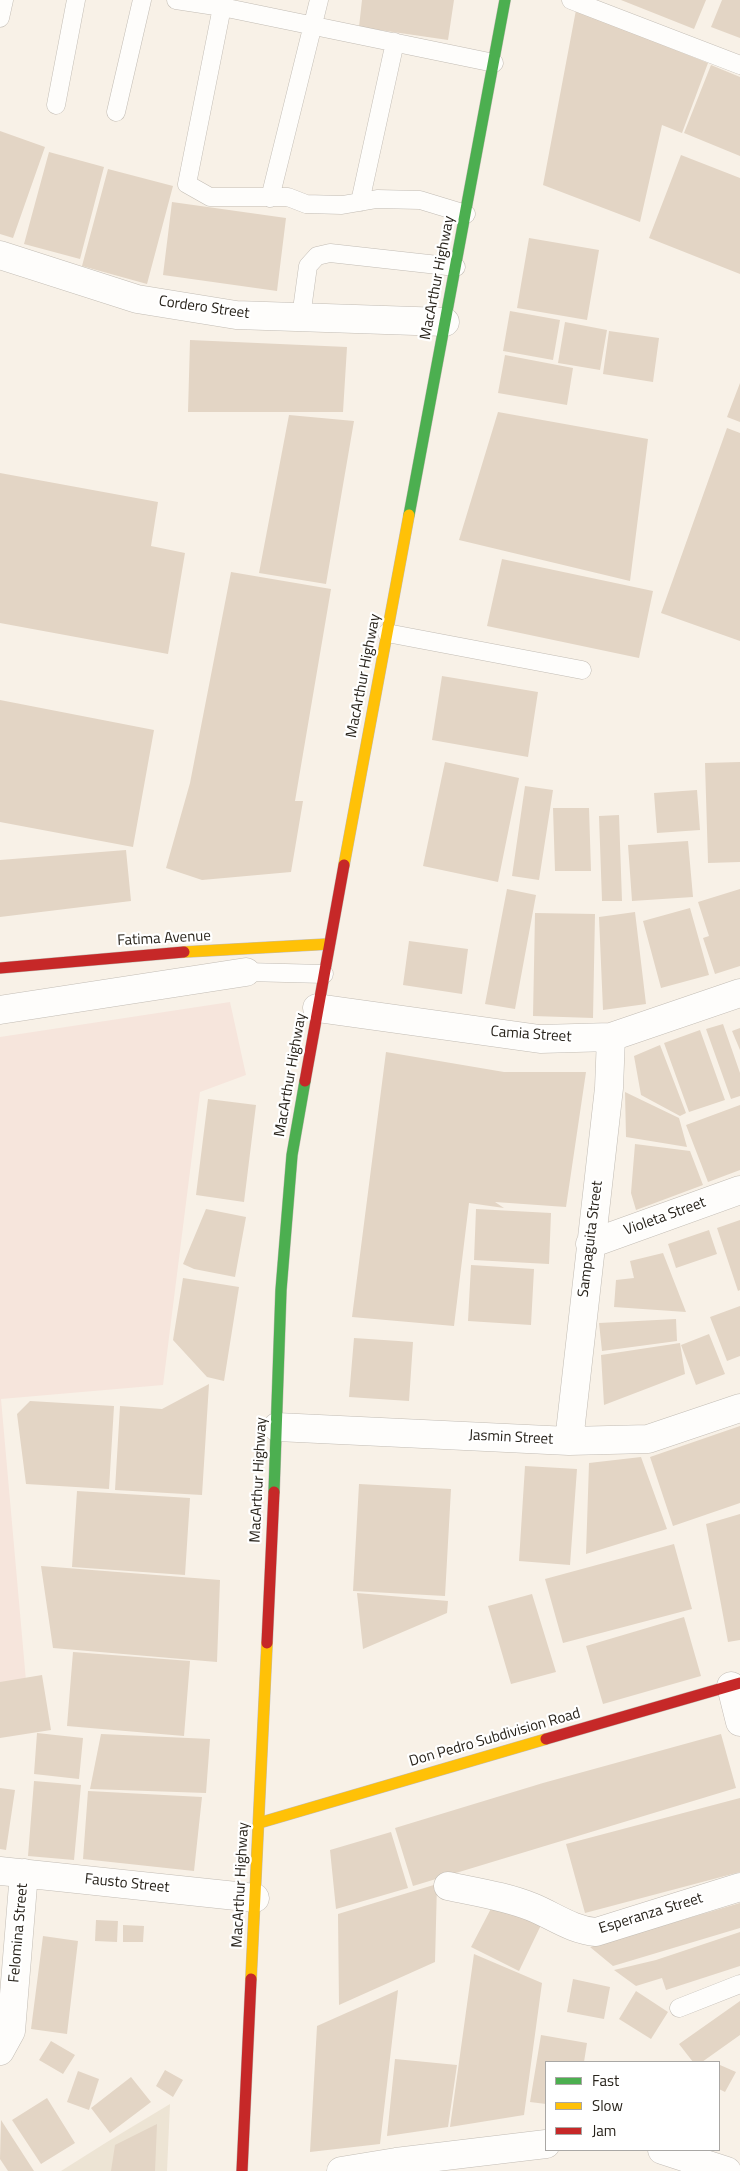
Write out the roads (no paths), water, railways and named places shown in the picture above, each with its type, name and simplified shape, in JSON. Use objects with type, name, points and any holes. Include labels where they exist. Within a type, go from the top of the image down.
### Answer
[{"type":"main road","name":"MacArthur Highway","points":[[242,2171],[277,1427],[281,1290],[292,1155],[317,1008],[506,0]]},
{"type":"main road","name":"Fatima Avenue","points":[[0,968],[158,953],[329,944]]},
{"type":"main road","name":"Don Pedro Subdivision Road","points":[[258,1823],[735,1684]]},
{"type":"street","name":"Cordero Street","points":[[0,255],[137,299],[236,315],[445,322]]},
{"type":"street","points":[[0,1010],[246,972]]},
{"type":"street","name":"Camia Street","points":[[317,1008],[540,1039],[611,1037],[740,993]]},
{"type":"street","name":"Sampaguita Street","points":[[569,1441],[609,1088],[611,1037]]},
{"type":"street","name":"Violeta Street","points":[[590,1244],[740,1190]]},
{"type":"street","name":"Jasmin Street","points":[[277,1427],[569,1441],[648,1439],[740,1408]]},
{"type":"street","points":[[735,1684],[740,1722]]},
{"type":"street","name":"Fausto Street","points":[[12,1872],[255,1898]]},
{"type":"street","name":"Felomina Street","points":[[0,2051],[11,2030],[12,1872]]},
{"type":"street","name":"Esperanza Street","points":[[448,1886],[505,1898],[532,1907],[582,1931],[596,1932],[740,1887]]},
{"type":"street","points":[[341,2171],[396,2162],[545,2144]]},
{"type":"street","points":[[665,2151],[727,2171]]},
{"type":"lane","points":[[0,18],[4,0]]},
{"type":"lane","points":[[56,105],[76,0]]},
{"type":"lane","points":[[116,112],[142,0]]},
{"type":"lane","points":[[176,0],[222,7],[494,62]]},
{"type":"lane","points":[[270,198],[319,0]]},
{"type":"lane","points":[[572,0],[740,65]]},
{"type":"lane","points":[[222,7],[188,184],[210,197],[288,197],[306,204],[342,205],[377,199],[420,200],[466,214]]},
{"type":"lane","points":[[360,202],[395,42]]},
{"type":"lane","points":[[301,317],[308,266],[317,256],[330,253],[456,267]]},
{"type":"lane","points":[[387,633],[582,670]]},
{"type":"lane","points":[[246,972],[324,974]]},
{"type":"lane","points":[[679,2008],[740,1984]]}]
